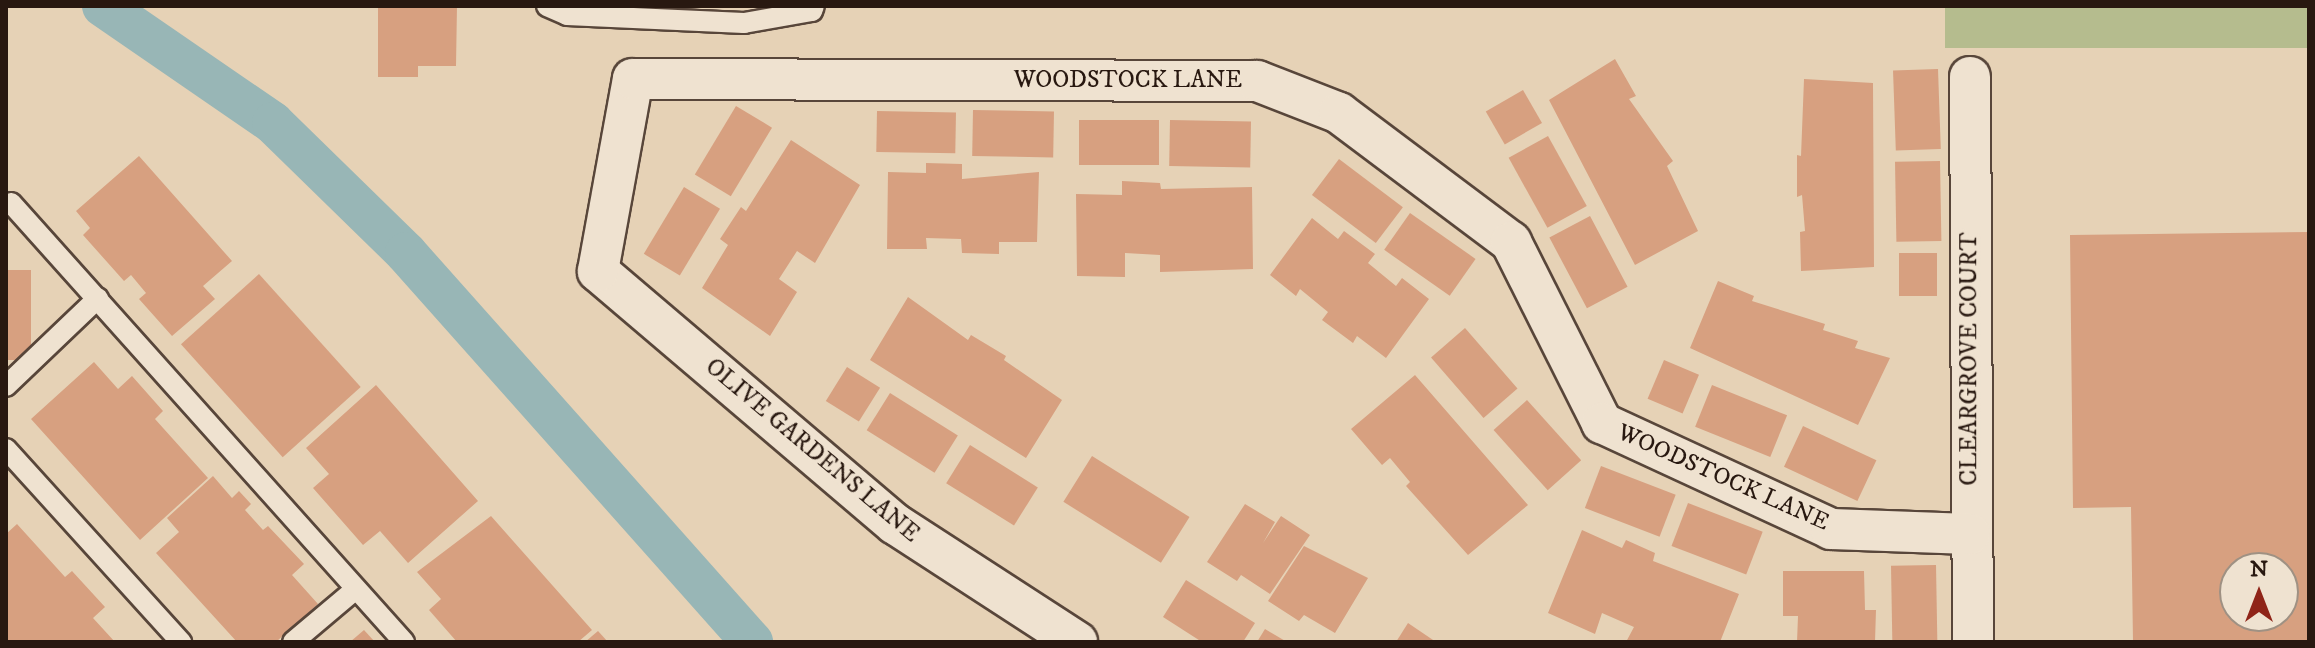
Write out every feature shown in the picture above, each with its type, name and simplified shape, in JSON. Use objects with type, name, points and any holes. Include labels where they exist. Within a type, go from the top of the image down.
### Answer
[{"type":"street","name":"CLEARGROVE COURT","points":[[1970,77],[1970,534],[1973,642]]},
{"type":"street","name":"WOODSTOCK LANE","points":[[598,271],[633,79],[1257,81],[1339,113],[1511,242],[1602,423],[1831,529],[1970,534]]},
{"type":"street","name":"OLIVE GARDENS LANE","points":[[598,271],[895,524],[1077,642]]},
{"type":"lane","points":[[547,6],[567,15],[744,23],[812,11],[814,6]]},
{"type":"lane","points":[[11,203],[404,642]]},
{"type":"lane","points":[[6,386],[98,298]]},
{"type":"lane","points":[[6,449],[14,472],[181,642]]},
{"type":"lane","points":[[293,642],[356,589]]},
{"type":"green space","points":[[1945,6],[2309,6],[2309,48],[1945,48]]},
{"type":"building","points":[[378,6],[457,6],[456,66],[418,66],[418,77],[378,77]]},
{"type":"building","points":[[1615,59],[1636,96],[1629,99],[1673,161],[1667,166],[1698,231],[1635,265],[1549,100]]},
{"type":"building","points":[[1938,69],[1941,149],[1896,151],[1893,71]]},
{"type":"building","points":[[1804,79],[1873,83],[1874,267],[1801,271],[1800,232],[1805,231],[1802,195],[1797,197],[1797,155],[1801,156]]},
{"type":"building","points":[[1523,90],[1542,123],[1505,144],[1486,112]]},
{"type":"building","points":[[736,106],[772,128],[731,196],[695,175]]},
{"type":"building","points":[[973,110],[1054,111],[1053,157],[972,156]]},
{"type":"building","points":[[877,111],[956,112],[955,153],[876,152]]},
{"type":"building","points":[[1079,120],[1159,120],[1159,165],[1079,165]]},
{"type":"building","points":[[1170,120],[1251,121],[1250,167],[1169,166]]},
{"type":"building","points":[[1548,136],[1587,206],[1547,228],[1509,158]]},
{"type":"building","points":[[791,140],[860,185],[815,263],[797,251],[779,279],[797,292],[770,336],[702,288],[728,245],[720,239],[741,207],[746,211]]},
{"type":"building","points":[[139,156],[232,261],[203,286],[215,299],[172,336],[139,299],[146,293],[131,275],[124,281],[83,235],[90,228],[76,211]]},
{"type":"building","points":[[1339,159],[1403,207],[1376,243],[1312,195]]},
{"type":"building","points":[[1940,161],[1941,241],[1896,242],[1895,162]]},
{"type":"building","points":[[926,163],[962,164],[962,179],[1039,172],[1037,242],[999,242],[999,254],[962,253],[961,239],[926,238],[927,249],[887,249],[888,172],[926,173]]},
{"type":"building","points":[[1122,181],[1160,183],[1161,189],[1252,187],[1253,269],[1160,272],[1160,255],[1125,253],[1125,277],[1077,276],[1076,194],[1122,195]]},
{"type":"building","points":[[684,187],[720,209],[680,275],[644,254]]},
{"type":"building","points":[[1410,213],[1476,259],[1450,296],[1384,250]]},
{"type":"building","points":[[1590,216],[1628,287],[1587,308],[1549,238]]},
{"type":"building","points":[[1312,218],[1338,239],[1344,231],[1375,254],[1368,263],[1396,286],[1402,278],[1429,299],[1386,358],[1357,336],[1353,343],[1322,320],[1328,312],[1300,289],[1296,296],[1270,275]]},
{"type":"building","points":[[2309,232],[2309,642],[2133,642],[2131,507],[2073,508],[2070,235]]},
{"type":"building","points":[[1899,253],[1937,253],[1937,296],[1899,296]]},
{"type":"building","points":[[6,270],[31,270],[31,360],[6,360]]},
{"type":"building","points":[[259,274],[361,387],[283,457],[181,344]]},
{"type":"building","points":[[1718,281],[1754,296],[1752,301],[1825,324],[1823,330],[1858,341],[1855,348],[1890,358],[1858,425],[1690,348]]},
{"type":"building","points":[[908,297],[968,340],[971,335],[1006,356],[1004,360],[1062,400],[1026,458],[870,360]]},
{"type":"building","points":[[1465,328],[1517,388],[1484,418],[1431,358]]},
{"type":"building","points":[[1664,360],[1699,375],[1683,414],[1648,399]]},
{"type":"building","points":[[94,362],[118,389],[132,376],[163,411],[155,419],[208,478],[140,540],[31,419]]},
{"type":"building","points":[[847,367],[880,388],[859,422],[826,401]]},
{"type":"building","points":[[1415,375],[1528,505],[1468,555],[1406,486],[1410,482],[1390,458],[1382,465],[1351,429]]},
{"type":"building","points":[[376,385],[478,501],[408,563],[380,531],[363,545],[313,488],[329,474],[306,448]]},
{"type":"building","points":[[1712,385],[1787,415],[1770,457],[1695,427]]},
{"type":"building","points":[[890,393],[958,435],[935,473],[867,430]]},
{"type":"building","points":[[1527,400],[1581,460],[1548,490],[1494,430]]},
{"type":"building","points":[[1803,426],[1876,460],[1857,501],[1784,467]]},
{"type":"building","points":[[970,445],[1038,487],[1014,526],[946,483]]},
{"type":"building","points":[[1092,456],[1190,517],[1161,563],[1063,502]]},
{"type":"building","points":[[1601,466],[1676,495],[1660,537],[1585,508]]},
{"type":"building","points":[[213,476],[232,498],[239,491],[251,504],[245,510],[263,530],[268,526],[304,564],[292,575],[318,604],[276,642],[237,642],[156,553],[179,532],[167,518]]},
{"type":"building","points":[[1688,503],[1763,532],[1746,575],[1672,546]]},
{"type":"building","points":[[1245,504],[1275,522],[1263,543],[1281,516],[1310,535],[1270,594],[1241,575],[1237,581],[1207,562]]},
{"type":"building","points":[[491,516],[592,630],[578,642],[457,642],[429,610],[441,599],[417,572]]},
{"type":"building","points":[[17,524],[65,577],[72,571],[105,607],[93,618],[115,642],[6,642],[6,534]]},
{"type":"building","points":[[1582,530],[1622,548],[1626,540],[1655,553],[1653,561],[1739,594],[1720,642],[1626,642],[1634,627],[1602,613],[1595,634],[1548,613]]},
{"type":"building","points":[[1304,546],[1368,578],[1335,633],[1304,615],[1299,621],[1268,601]]},
{"type":"building","points":[[1936,565],[1937,642],[1892,642],[1891,566]]},
{"type":"building","points":[[1783,571],[1864,571],[1865,610],[1876,610],[1875,642],[1797,642],[1798,616],[1783,616]]},
{"type":"building","points":[[1186,580],[1255,623],[1243,642],[1202,642],[1163,617]]},
{"type":"building","points":[[1408,623],[1436,642],[1396,642]]},
{"type":"building","points":[[1265,629],[1287,642],[1257,642]]},
{"type":"building","points":[[364,630],[375,642],[350,642]]},
{"type":"building","points":[[598,631],[608,642],[585,642]]},
{"type":"waterway","points":[[103,6],[273,123],[406,253],[752,642]]}]
